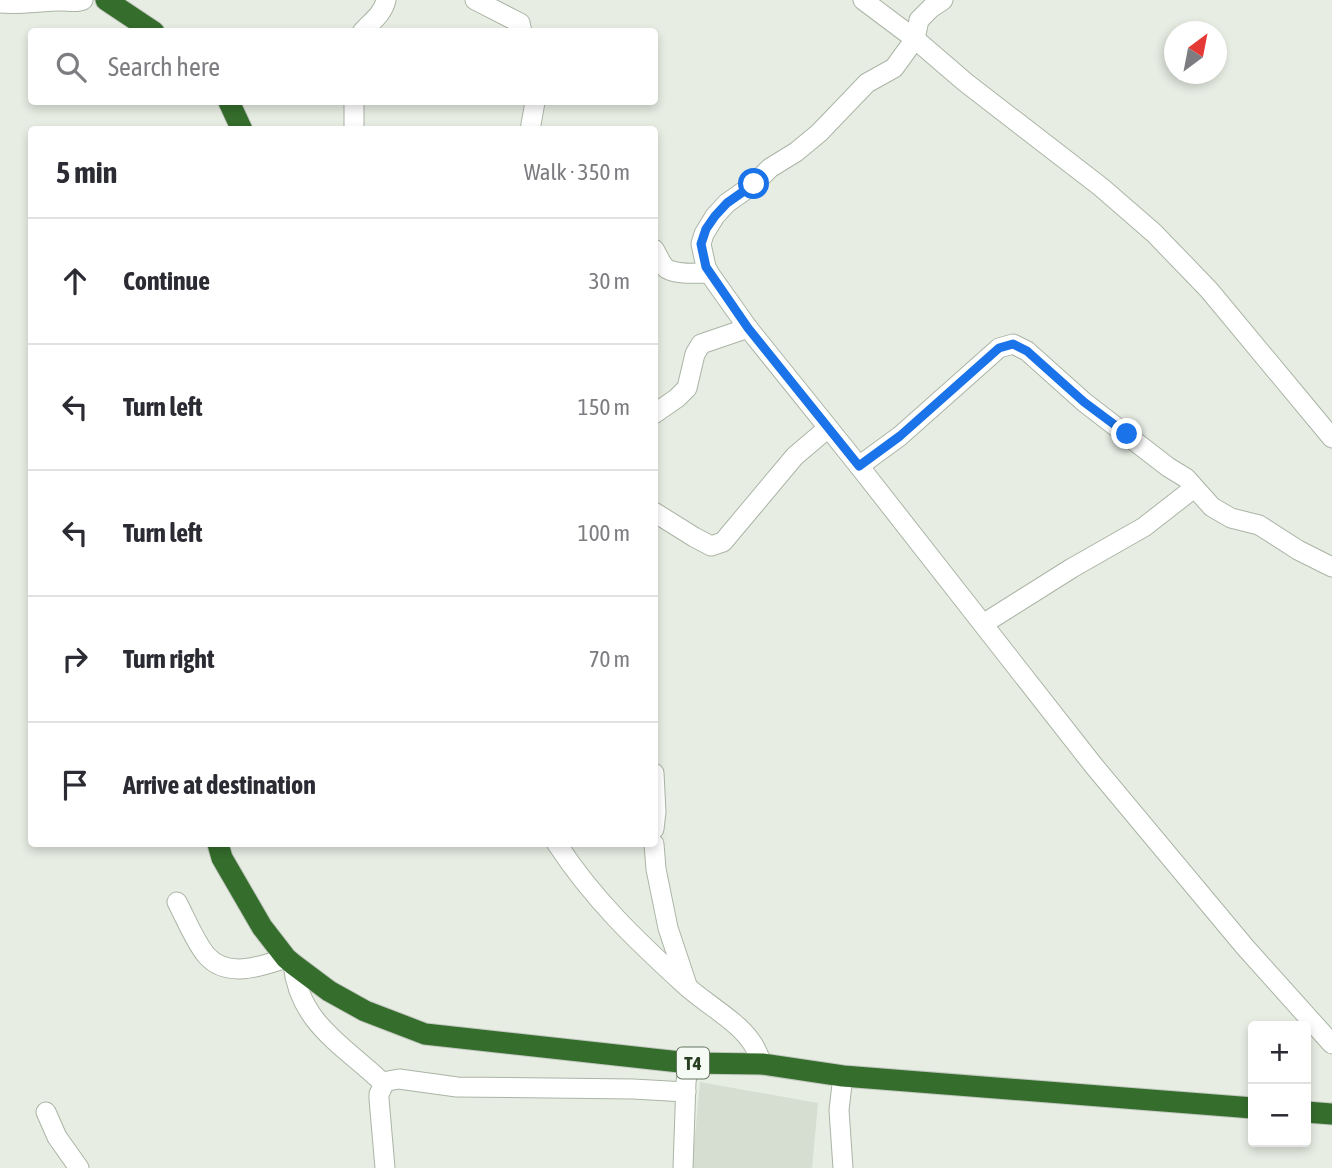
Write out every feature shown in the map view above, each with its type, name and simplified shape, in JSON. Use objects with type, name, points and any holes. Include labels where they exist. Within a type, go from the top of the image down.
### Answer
[{"type":"highway","points":[[106,0],[148,28]]},
{"type":"highway","points":[[230,105],[240,126]]},
{"type":"highway","name":"T4","points":[[219,847],[222,858],[262,926],[289,961],[329,990],[365,1011],[425,1034],[689,1063],[762,1064],[843,1076],[1248,1108]]},
{"type":"highway","points":[[1311,1112],[1332,1114]]},
{"type":"street","points":[[0,3],[83,0]]},
{"type":"street","points":[[366,28],[378,16],[386,0]]},
{"type":"street","points":[[475,0],[520,23],[521,28]]},
{"type":"street","points":[[863,0],[1101,187],[1154,233],[1209,290],[1332,438]]},
{"type":"street","points":[[943,0],[919,20],[915,39],[894,68],[867,83],[819,133],[770,168],[715,216],[701,244],[706,267],[748,328],[1094,766],[1245,947],[1332,1044]]},
{"type":"street","points":[[354,105],[354,126]]},
{"type":"street","points":[[531,126],[535,105]]},
{"type":"street","points":[[658,256],[667,269],[709,273]]},
{"type":"street","points":[[658,411],[685,391],[695,354],[701,344],[748,328]]},
{"type":"street","points":[[859,466],[900,436],[999,348],[1013,344],[1027,351],[1084,402],[1186,478],[1212,507],[1231,518],[1259,526],[1332,567]]},
{"type":"street","points":[[658,514],[711,546],[723,542],[795,456],[828,428]]},
{"type":"street","points":[[983,624],[1144,527],[1194,488]]},
{"type":"street","points":[[559,847],[614,917],[688,988],[750,1039],[762,1064]]},
{"type":"street","points":[[654,847],[668,928],[688,988]]},
{"type":"street","points":[[177,902],[205,954],[219,965],[250,969],[289,961],[295,983],[307,1009],[330,1038],[384,1084]]},
{"type":"street","points":[[683,1168],[689,1063]]},
{"type":"street","points":[[843,1076],[839,1110],[844,1168]]},
{"type":"street","points":[[385,1168],[379,1094],[388,1081],[399,1079],[457,1087],[686,1092]]},
{"type":"street","points":[[46,1112],[57,1137],[79,1168]]},
{"type":"shaded area","points":[[700,1082],[818,1103],[812,1168],[692,1168]]},
{"type":"route","points":[[754,184],[727,203],[706,229],[701,244],[706,267],[748,328],[859,466],[900,436],[999,348],[1013,344],[1040,361],[1084,402],[1127,434]]}]
